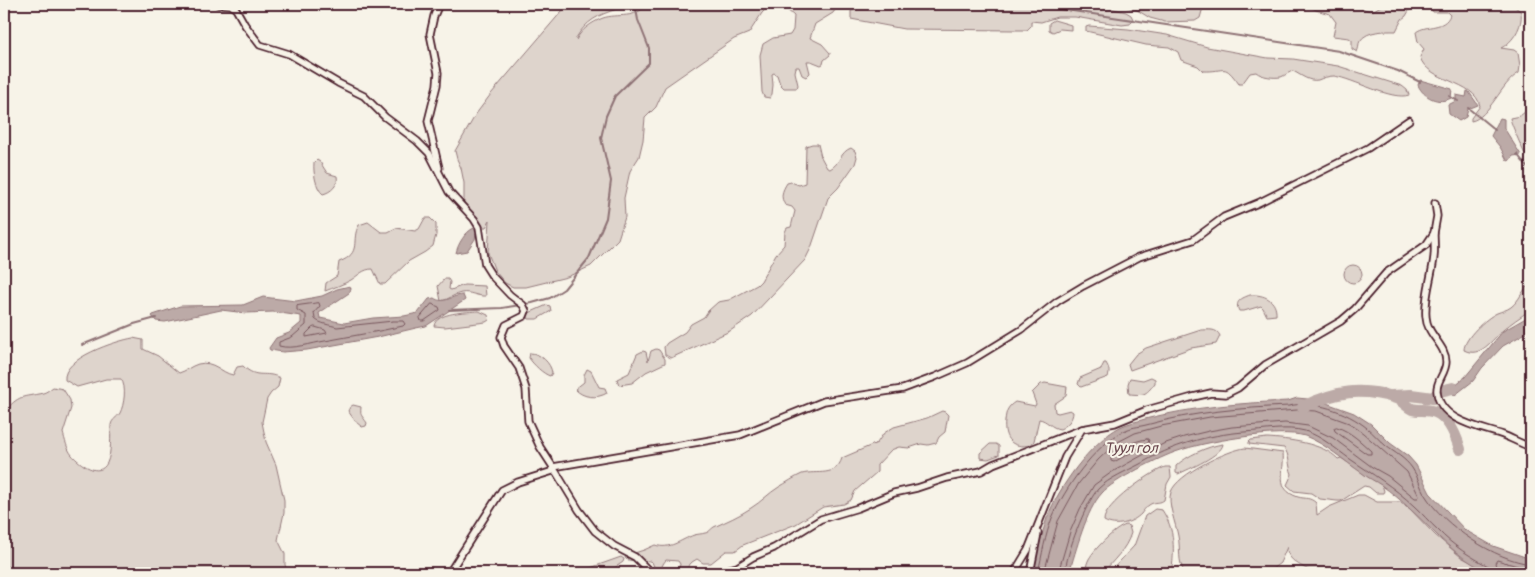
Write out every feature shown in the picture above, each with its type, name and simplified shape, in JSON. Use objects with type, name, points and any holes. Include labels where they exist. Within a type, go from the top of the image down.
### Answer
[{"type":"street","points":[[146,4],[192,4]]},
{"type":"street","points":[[218,4],[231,5],[236,9],[260,45],[289,54],[364,96],[385,117],[429,153],[450,192],[474,219],[478,227],[486,265],[492,276],[510,295],[524,305],[526,311],[524,316],[506,325],[502,338],[504,346],[519,368],[526,390],[528,421],[540,447],[579,510],[595,531],[614,546],[634,557],[651,573]]},
{"type":"street","points":[[440,4],[434,16],[430,34],[438,73],[428,121],[440,175]]},
{"type":"street","points":[[553,467],[740,436],[824,401],[903,390],[967,363],[1021,330],[1083,286],[1138,257],[1193,240],[1224,217],[1258,203],[1368,148],[1409,120]]},
{"type":"street","points":[[1435,203],[1437,216],[1434,233],[1434,255],[1426,319],[1431,333],[1442,349],[1446,362],[1442,376],[1436,386],[1442,407],[1454,417],[1531,447]]},
{"type":"street","points":[[714,573],[737,567],[753,557],[774,548],[821,519],[858,508],[894,493],[947,478],[981,471],[993,464],[1082,429],[1115,423],[1147,410],[1193,397],[1211,393],[1226,394],[1238,388],[1265,365],[1341,321],[1355,309],[1386,273],[1426,245],[1434,233]]},
{"type":"street","points":[[1014,573],[1028,550],[1065,457],[1082,429]]},
{"type":"street","points":[[449,573],[502,490],[518,482],[547,474],[553,471],[553,467]]},
{"type":"street","points":[[1030,573],[1039,524]]},
{"type":"shaded area","points":[[568,4],[636,4],[610,11],[593,19],[584,27],[576,40],[587,27],[595,22],[603,18],[632,14],[642,9],[646,4],[839,4],[833,13],[815,24],[810,38],[822,44],[830,55],[821,65],[807,61],[810,73],[806,77],[802,75],[799,67],[796,67],[797,88],[784,88],[774,73],[772,74],[773,85],[770,98],[764,97],[762,92],[760,55],[763,44],[773,38],[790,35],[793,30],[794,16],[785,8],[769,6],[749,33],[734,39],[665,87],[656,107],[645,118],[639,157],[630,171],[624,198],[625,217],[618,239],[591,266],[567,277],[526,287],[513,287],[505,283],[495,271],[488,253],[490,220],[486,227],[482,227],[464,204],[464,183],[455,151],[476,114],[491,94]]},
{"type":"shaded area","points":[[842,4],[1093,4],[1126,12],[1133,19],[1130,24],[1122,25],[1075,17],[1057,17],[1041,22],[1031,21],[1031,26],[1027,30],[904,29],[851,19],[851,11],[854,10]]},
{"type":"shaded area","points":[[1118,4],[1204,4],[1200,18],[1195,21],[1165,22],[1150,18],[1137,10]]},
{"type":"shaded area","points":[[1305,4],[1344,4],[1345,7],[1358,7],[1370,11],[1384,4],[1406,4],[1410,9],[1396,31],[1377,32],[1363,37],[1357,52],[1352,49],[1352,40],[1349,38],[1333,36],[1336,22],[1330,14]]},
{"type":"shaded area","points":[[1432,4],[1512,4],[1521,12],[1519,28],[1509,42],[1501,48],[1514,50],[1518,53],[1519,73],[1506,84],[1484,114],[1471,121],[1471,118],[1480,106],[1476,97],[1470,91],[1432,72],[1424,65],[1420,57],[1424,49],[1418,42],[1416,32],[1444,23],[1450,15],[1447,12],[1433,12]]},
{"type":"shaded area","points":[[1054,20],[1071,25],[1071,30],[1060,29],[1053,32],[1049,30],[1049,23]]},
{"type":"shaded area","points":[[1086,27],[1167,35],[1207,47],[1268,58],[1293,59],[1338,66],[1402,86],[1409,95],[1393,95],[1334,76],[1311,80],[1293,71],[1281,77],[1265,76],[1256,72],[1250,73],[1242,84],[1239,84],[1227,70],[1203,71],[1198,66],[1181,60],[1178,52],[1169,47],[1146,45],[1086,31]]},
{"type":"shaded area","points":[[1531,107],[1531,159],[1524,152],[1510,118],[1520,116]]},
{"type":"shaded area","points":[[818,144],[821,157],[827,168],[830,169],[844,152],[851,148],[855,151],[857,157],[855,164],[838,188],[828,198],[805,260],[752,316],[730,331],[671,358],[665,355],[664,347],[667,343],[685,332],[691,324],[704,317],[718,302],[729,300],[761,281],[776,254],[784,245],[785,232],[787,228],[791,227],[795,211],[792,207],[785,205],[782,199],[783,191],[787,183],[791,182],[799,185],[805,183],[806,146]]},
{"type":"shaded area","points":[[317,160],[327,173],[337,176],[334,188],[323,194],[318,188],[315,175],[314,163]]},
{"type":"shaded area","points":[[425,218],[430,218],[436,224],[433,246],[409,261],[385,284],[380,284],[373,269],[370,269],[325,291],[326,283],[337,276],[339,262],[351,255],[354,250],[355,236],[359,225],[368,222],[381,232],[388,232],[396,228],[415,231],[419,229]]},
{"type":"shaded area","points":[[1353,265],[1359,268],[1362,274],[1359,280],[1353,283],[1347,280],[1344,274],[1347,268]]},
{"type":"shaded area","points":[[444,279],[448,279],[450,282],[449,289],[451,290],[464,285],[485,286],[486,296],[464,293],[441,301],[438,286]]},
{"type":"shaded area","points":[[1531,283],[1531,307],[1529,311],[1506,327],[1481,350],[1470,352],[1464,350],[1465,345],[1476,329],[1492,316],[1511,307]]},
{"type":"shaded area","points":[[1250,295],[1269,299],[1274,305],[1276,315],[1267,316],[1261,306],[1239,311],[1238,302]]},
{"type":"shaded area","points":[[547,305],[550,306],[551,311],[537,319],[529,319],[527,316],[529,313]]},
{"type":"shaded area","points":[[479,311],[488,315],[489,320],[486,322],[445,327],[434,326],[436,321],[446,315]]},
{"type":"shaded area","points":[[1201,330],[1212,330],[1219,333],[1220,336],[1216,344],[1191,348],[1130,370],[1128,364],[1136,354],[1146,348]]},
{"type":"shaded area","points":[[133,338],[143,340],[143,349],[158,356],[179,373],[204,363],[213,365],[233,375],[237,367],[243,366],[253,373],[280,378],[278,387],[267,399],[262,422],[266,442],[276,465],[284,500],[284,513],[278,540],[285,554],[285,565],[288,573],[4,573],[4,412],[18,399],[44,393],[53,387],[63,389],[70,400],[71,408],[63,433],[69,450],[75,458],[89,468],[99,470],[103,468],[110,454],[111,425],[120,413],[123,405],[123,382],[121,379],[106,379],[77,387],[65,380],[66,372],[81,358],[92,352]]},
{"type":"shaded area","points":[[659,350],[665,359],[665,363],[646,372],[632,383],[619,385],[617,379],[629,373],[637,354],[643,351],[646,352],[648,361],[651,351]]},
{"type":"shaded area","points":[[530,353],[538,355],[547,362],[552,373],[550,376],[533,363],[529,358]]},
{"type":"shaded area","points":[[1104,363],[1106,363],[1108,368],[1108,377],[1081,387],[1078,384],[1080,378],[1101,369]]},
{"type":"shaded area","points":[[587,369],[591,371],[599,387],[605,388],[607,393],[590,397],[575,389],[584,382],[584,375]]},
{"type":"shaded area","points":[[1151,377],[1155,379],[1155,383],[1149,390],[1141,394],[1129,394],[1128,384],[1130,378],[1143,380]]},
{"type":"shaded area","points":[[1041,384],[1067,387],[1066,396],[1054,404],[1055,412],[1070,410],[1073,412],[1071,420],[1060,429],[1039,419],[1034,441],[1031,445],[1014,444],[1007,438],[1005,421],[1007,410],[1015,402],[1035,406],[1032,393]]},
{"type":"shaded area","points":[[353,405],[361,407],[361,414],[367,423],[366,426],[362,427],[356,422],[348,411]]},
{"type":"shaded area","points":[[942,411],[948,415],[945,432],[936,443],[921,444],[909,448],[899,447],[891,450],[877,465],[877,472],[855,491],[851,500],[844,504],[823,507],[796,524],[743,545],[735,551],[726,551],[711,563],[703,563],[697,559],[681,572],[678,561],[666,560],[659,572],[656,571],[652,562],[629,560],[625,557],[655,545],[675,544],[694,535],[707,532],[746,511],[775,489],[799,475],[831,471],[839,464],[842,458],[877,443],[884,433],[894,427],[927,418]]},
{"type":"shaded area","points":[[1267,438],[1294,441],[1323,449],[1338,459],[1341,458],[1382,485],[1384,491],[1383,493],[1376,493],[1369,487],[1364,486],[1341,501],[1337,501],[1320,499],[1311,493],[1294,491],[1287,485],[1292,474],[1284,448],[1249,444],[1251,440]]},
{"type":"shaded area","points":[[990,444],[999,446],[999,455],[988,459],[980,458],[980,453]]},
{"type":"shaded area","points":[[1223,444],[1217,453],[1211,457],[1183,472],[1176,473],[1176,466],[1191,455]]},
{"type":"shaded area","points":[[1245,448],[1283,453],[1283,484],[1291,494],[1314,501],[1316,503],[1317,515],[1329,507],[1358,495],[1364,495],[1377,502],[1401,502],[1461,557],[1492,573],[1314,573],[1292,560],[1287,552],[1287,547],[1280,563],[1267,573],[1185,573],[1180,560],[1179,541],[1171,508],[1171,492],[1175,485],[1183,478],[1204,464],[1227,453]]},
{"type":"shaded area","points":[[1165,467],[1170,467],[1171,477],[1167,484],[1164,500],[1149,505],[1141,514],[1124,524],[1104,521],[1111,507],[1128,490]]},
{"type":"shaded area","points":[[1155,509],[1162,510],[1172,532],[1173,557],[1171,573],[1109,573],[1134,546],[1145,516]]},
{"type":"shaded area","points":[[1126,525],[1129,526],[1131,533],[1126,545],[1119,554],[1103,573],[1087,573],[1087,562],[1094,552],[1104,540]]},
{"type":"shaded area","points":[[621,557],[624,559],[623,562],[607,573],[576,573]]},
{"type":"water","points":[[1420,80],[1452,89],[1451,98],[1441,101],[1432,99],[1420,89],[1418,85]]},
{"type":"water","points":[[1467,91],[1478,105],[1468,109],[1466,117],[1459,121],[1449,114],[1448,105],[1456,101],[1456,95],[1466,97]]},
{"type":"water","points":[[1500,118],[1504,119],[1504,128],[1521,155],[1513,156],[1509,161],[1491,136]]},
{"type":"water","points":[[474,228],[476,233],[475,239],[467,251],[456,253],[462,239]]},
{"type":"water","points":[[350,286],[349,293],[319,313],[320,318],[344,323],[373,318],[404,316],[418,313],[429,299],[445,300],[463,295],[465,300],[426,326],[307,350],[283,352],[270,350],[269,348],[276,338],[289,333],[301,323],[301,316],[273,312],[246,313],[221,310],[165,322],[156,321],[152,316],[180,306],[243,305],[263,297],[296,301],[322,296],[337,289]]},
{"type":"water","points":[[1531,315],[1531,330],[1503,346],[1482,368],[1473,381],[1455,395],[1453,394],[1455,385],[1465,377],[1503,331]]},
{"type":"water","name":"Туул гол","points":[[1297,398],[1318,400],[1354,413],[1371,424],[1416,465],[1430,493],[1465,530],[1493,546],[1531,559],[1531,573],[1508,574],[1485,571],[1447,545],[1407,506],[1381,485],[1364,475],[1328,448],[1305,436],[1278,434],[1242,437],[1190,447],[1138,469],[1107,488],[1096,500],[1082,531],[1069,573],[1032,573],[1047,518],[1059,493],[1087,455],[1109,434],[1129,424],[1180,411],[1234,404],[1288,401]]},
{"type":"waterway","points":[[449,310],[502,308],[550,298],[564,289],[589,258],[606,218],[611,181],[601,138],[606,116],[615,96],[649,63],[649,48],[638,20],[635,4]]},
{"type":"waterway","points":[[1026,4],[1339,51],[1398,71],[1420,82]]},
{"type":"waterway","points":[[1449,96],[1458,101]]},
{"type":"waterway","points":[[1468,108],[1495,130]]},
{"type":"waterway","points":[[1517,154],[1531,172]]},
{"type":"waterway","points":[[82,345],[134,324],[156,318]]},
{"type":"waterway","points":[[1392,396],[1411,395],[1433,398],[1440,391],[1453,388]]},
{"type":"waterway","points":[[1303,407],[1326,397],[1348,392],[1371,393],[1398,399],[1412,409],[1432,411],[1440,414],[1448,422],[1460,449]]}]
